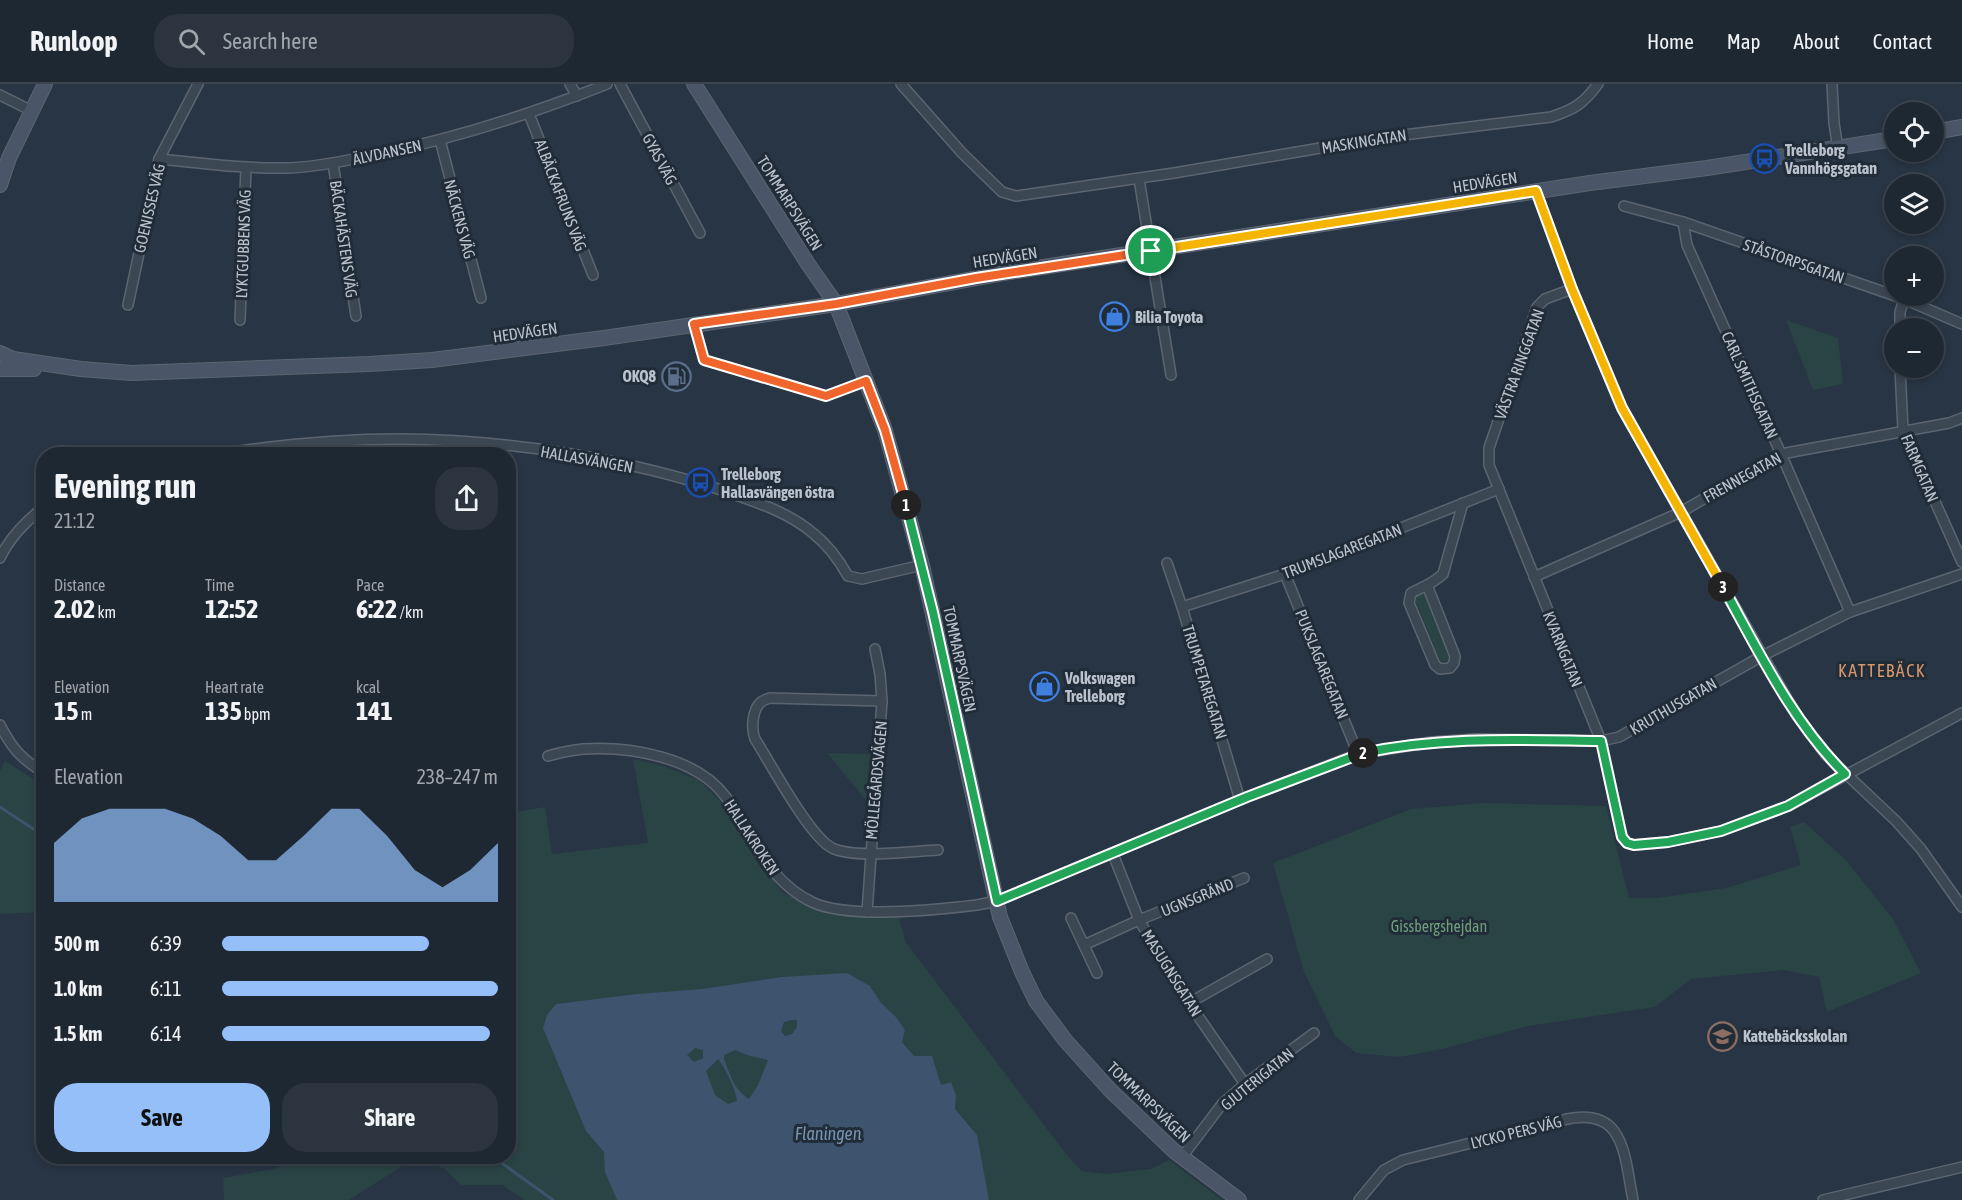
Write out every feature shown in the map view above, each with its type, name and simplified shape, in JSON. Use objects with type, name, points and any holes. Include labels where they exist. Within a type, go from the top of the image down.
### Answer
[{"type":"main road","points":[[0,185],[9,158],[45,84]]},
{"type":"main road","name":"TOMMARPSVÄGEN","points":[[694,84],[808,264],[836,304],[885,430],[922,565],[997,901],[1012,949],[1036,1001],[1065,1041],[1110,1090],[1182,1157],[1239,1200]]},
{"type":"main road","points":[[1944,130],[1962,127]]},
{"type":"main road","name":"HEDVÄGEN","points":[[0,353],[13,359],[81,369],[132,373],[432,360],[604,338],[836,304],[976,278],[1536,191],[1884,141]]},
{"type":"main road","name":"HEDVÄGEN","points":[[0,369],[81,369]]},
{"type":"street","name":"GOENISSES VÄG","points":[[128,304],[159,159],[198,84]]},
{"type":"street","points":[[570,84],[577,96]]},
{"type":"street","name":"ÄLVDANSEN","points":[[159,159],[246,168],[289,168],[333,163],[440,140],[529,114],[607,84]]},
{"type":"street","name":"GYAS VÄG","points":[[620,84],[700,234]]},
{"type":"street","name":"MASKINGATAN","points":[[901,84],[949,141],[1002,192],[1016,196],[1139,179],[1379,138],[1551,117],[1572,110],[1586,100],[1598,84]]},
{"type":"street","points":[[1832,84],[1838,149]]},
{"type":"street","points":[[0,95],[32,111]]},
{"type":"street","name":"ALBÄCKAFRUNS VÄG","points":[[529,114],[593,276]]},
{"type":"street","name":"NÄCKENS VÄG","points":[[440,140],[481,298]]},
{"type":"street","name":"BÄCKAHÄSTENS VÄG","points":[[333,163],[356,316]]},
{"type":"street","name":"LYKTGUBBENS VÄG","points":[[240,320],[246,168]]},
{"type":"street","points":[[1139,179],[1171,375]]},
{"type":"street","points":[[1536,191],[1572,289],[1622,408],[1797,716],[1826,755],[1896,821],[1921,849],[1962,907]]},
{"type":"street","name":"STÅSTORPSGATAN","points":[[1624,206],[1683,222],[1884,292]]},
{"type":"street","name":"CARL SMITHSGATAN","points":[[1683,222],[1687,245],[1850,612]]},
{"type":"street","name":"VÄSTRA RINGGATAN","points":[[1488,457],[1489,448],[1537,307],[1545,299],[1572,289]]},
{"type":"street","name":"STÅSTORPSGATAN","points":[[1920,306],[1962,324]]},
{"type":"street","points":[[694,324],[704,360],[826,396],[866,381]]},
{"type":"street","name":"FARMGATAN","points":[[1900,378],[1903,430],[1962,562]]},
{"type":"street","name":"FRENNEGATAN","points":[[1534,577],[1681,512],[1781,454],[1949,423],[1962,418]]},
{"type":"street","name":"HALLASVÄNGEN","points":[[271,447],[302,443],[396,439],[505,447]]},
{"type":"street","name":"HALLASVÄNGEN","points":[[516,448],[547,451],[629,466],[700,483],[770,507],[814,533],[836,555],[848,576],[862,579],[922,565]]},
{"type":"street","name":"KVARNGATAN","points":[[1488,457],[1489,465],[1601,741],[1622,837],[1627,843],[1634,845],[1668,842],[1721,831],[1788,806],[1845,774]]},
{"type":"street","name":"TRUMSLAGAREGATAN","points":[[1182,607],[1285,573],[1499,489]]},
{"type":"street","points":[[1427,585],[1455,656],[1450,668],[1440,669],[1435,665],[1408,603],[1412,592],[1443,574],[1464,503]]},
{"type":"street","points":[[0,558],[9,542],[36,514]]},
{"type":"street","name":"TRUMPETAREGATAN","points":[[1167,563],[1240,800]]},
{"type":"street","name":"PUKSLAGAREGATAN","points":[[1285,573],[1358,754]]},
{"type":"street","name":"KRUTHUSGATAN","points":[[997,901],[1240,800],[1358,754],[1432,742],[1476,739],[1601,741],[1619,737],[1762,656],[1850,612],[1962,574]]},
{"type":"street","name":"MÖLLEGÅRDSVÄGEN","points":[[867,912],[882,700],[875,649]]},
{"type":"street","points":[[882,700],[770,698],[761,702],[756,711],[752,730],[755,739],[814,833],[832,848],[870,853],[938,850]]},
{"type":"street","points":[[1845,774],[1894,751],[1962,713]]},
{"type":"street","points":[[0,725],[10,744],[23,759],[36,768]]},
{"type":"street","name":"HALLAKROKEN","points":[[548,756],[583,749],[634,751],[686,765],[707,777],[725,795],[758,852],[778,878],[798,895],[816,904],[853,912],[867,912],[959,907],[997,901]]},
{"type":"street","name":"MASUGNSGATAN","points":[[1113,854],[1139,920],[1189,1003],[1245,1084]]},
{"type":"street","name":"UGNSGRÄND","points":[[1084,945],[1139,920],[1244,878]]},
{"type":"street","points":[[1071,918],[1097,973]]},
{"type":"street","points":[[1189,1003],[1267,959]]},
{"type":"street","name":"GJUTERIGATAN","points":[[1182,1157],[1222,1104],[1314,1033]]},
{"type":"street","name":"LYCKO PERS VÄG","points":[[1359,1200],[1384,1170],[1403,1160],[1563,1120],[1590,1116],[1607,1122],[1619,1137],[1633,1200]]},
{"type":"street","points":[[1823,1200],[1962,1167]]},
{"type":"green space","points":[[1786,320],[1838,338],[1843,384],[1813,390]]},
{"type":"green space","points":[[1421,593],[1426,595],[1451,657],[1449,660],[1440,661],[1415,600],[1416,595]]},
{"type":"green space","points":[[827,753],[871,754],[866,800]]},
{"type":"green space","points":[[633,759],[663,766],[699,780],[720,801],[756,860],[783,893],[833,915],[899,917],[905,941],[1066,1154],[1082,1171],[1106,1174],[1151,1169],[1169,1160],[1222,1200],[525,1200],[502,1185],[461,1185],[445,1169],[432,1164],[516,1164],[516,812],[545,807],[552,854],[648,843]]},
{"type":"green space","points":[[5,761],[36,781],[36,912],[0,914],[0,771]]},
{"type":"green space","name":"Gissbergshejdan","points":[[1483,803],[1606,806],[1629,898],[1657,898],[1726,888],[1801,865],[1790,827],[1804,822],[1846,860],[1893,919],[1921,973],[1827,1012],[1819,977],[1784,970],[1691,979],[1655,1007],[1528,1026],[1443,1049],[1400,1057],[1356,1053],[1335,1036],[1304,972],[1273,863],[1411,809]]},
{"type":"green space","points":[[286,1164],[405,1164],[349,1200],[224,1200],[223,1178],[274,1169]]},
{"type":"water","name":"Flaningen","points":[[847,973],[870,986],[881,1003],[896,1017],[905,1030],[902,1042],[914,1056],[932,1056],[941,1085],[951,1082],[956,1095],[955,1109],[977,1135],[989,1200],[617,1200],[605,1172],[604,1152],[586,1131],[543,1028],[547,1015],[556,1004],[702,989],[782,977]],"holes":[[[797,1020],[797,1027],[792,1034],[785,1036],[781,1031],[784,1022]],[[695,1048],[703,1050],[703,1058],[694,1062],[687,1055]],[[735,1050],[768,1060],[758,1085],[749,1099],[733,1081],[724,1055]],[[718,1059],[735,1091],[737,1101],[728,1104],[715,1095],[706,1071]]]},
{"type":"waterway","points":[[0,807],[36,831]]},
{"type":"waterway","points":[[503,1164],[553,1200]]},
{"type":"place","name":"Trelleborg Vannhögsgatan","points":[[1764,159]]},
{"type":"place","name":"Bilia Toyota","points":[[1114,317]]},
{"type":"place","name":"OKQ8","points":[[677,376]]},
{"type":"place","name":"Trelleborg Hallasvängen östra","points":[[700,483]]},
{"type":"place","name":"Volkswagen Trelleborg","points":[[1044,687]]},
{"type":"place","name":"Kattebäcksskolan","points":[[1722,1036]]},
{"type":"district","name":"KATTEBÄCK","points":[[1882,671]]},
{"type":"route","points":[[1536,191],[1572,289],[1622,408],[1797,716],[1826,755],[1845,774],[1788,806],[1721,831],[1668,842],[1634,845],[1627,843],[1622,837],[1601,741],[1476,739],[1386,748],[1358,754],[1247,797],[997,901],[922,565],[885,430],[866,381],[826,396],[704,360],[694,324],[836,304],[976,278],[1151,251],[1536,191]]}]
